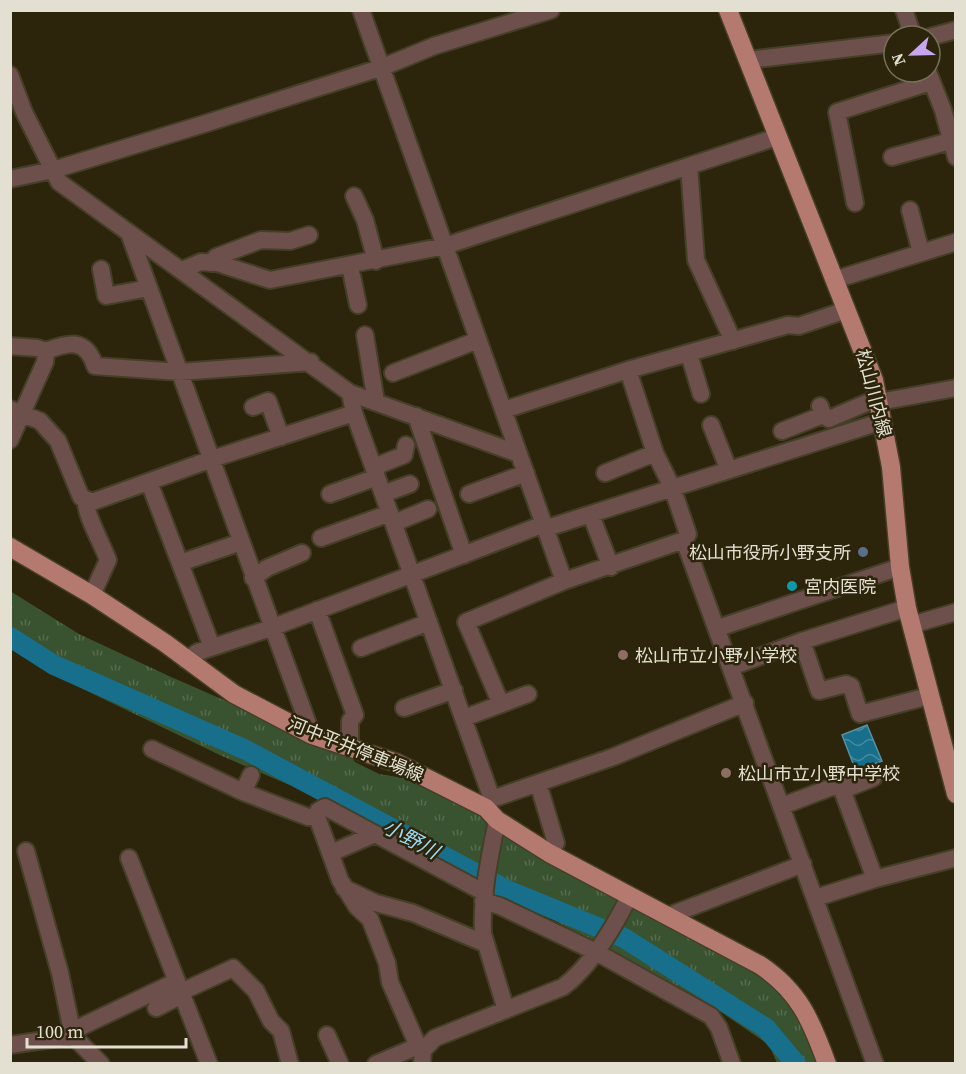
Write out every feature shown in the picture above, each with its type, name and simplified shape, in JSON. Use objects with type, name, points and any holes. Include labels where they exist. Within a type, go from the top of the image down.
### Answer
[{"type":"main road","name":"松山川内線","points":[[728,10],[864,352],[879,400],[891,467],[900,567],[909,616],[956,794]]},
{"type":"main road","name":"河中平井停車場線","points":[[10,548],[92,595],[234,694],[312,735],[397,763],[493,812],[549,853],[627,900],[668,916],[725,945],[780,978],[801,1002],[813,1025],[827,1064]]},
{"type":"street","points":[[361,10],[383,67],[406,144],[446,246],[477,340],[564,581]]},
{"type":"street","points":[[10,179],[53,170],[383,67],[434,46],[551,10]]},
{"type":"street","points":[[748,60],[882,44]]},
{"type":"street","points":[[10,75],[24,112],[58,182],[311,362],[350,393],[519,454]]},
{"type":"street","points":[[855,203],[837,112],[911,84]]},
{"type":"street","points":[[892,157],[953,149],[949,107],[934,84]]},
{"type":"street","points":[[182,270],[201,262],[210,263],[270,280],[446,246],[777,136]]},
{"type":"street","points":[[689,166],[696,260],[733,341]]},
{"type":"street","points":[[354,196],[365,220],[376,261]]},
{"type":"street","points":[[910,210],[921,253]]},
{"type":"street","points":[[129,233],[271,628],[312,735]]},
{"type":"street","points":[[210,263],[216,257],[261,240],[290,241],[309,235]]},
{"type":"street","points":[[834,280],[956,242]]},
{"type":"street","points":[[350,266],[358,305]]},
{"type":"street","points":[[101,269],[106,296],[149,288]]},
{"type":"street","points":[[504,410],[628,370],[788,325],[799,326],[846,310]]},
{"type":"street","points":[[365,335],[376,402]]},
{"type":"street","points":[[393,374],[477,340]]},
{"type":"street","points":[[10,346],[46,351],[71,344],[84,347],[91,354],[95,366],[180,372],[311,362]]},
{"type":"street","points":[[10,440],[16,411],[45,362],[46,351]]},
{"type":"street","points":[[689,354],[701,394]]},
{"type":"street","points":[[501,704],[466,622],[564,581],[611,567],[684,540],[688,534],[672,488],[654,453],[628,370]]},
{"type":"street","points":[[782,431],[821,410],[829,419],[879,400],[956,388]]},
{"type":"street","points":[[350,393],[354,413],[464,718],[493,812],[484,894],[483,934],[506,1010]]},
{"type":"street","points":[[253,407],[268,401],[281,436]]},
{"type":"street","points":[[16,411],[40,421],[58,441],[81,497],[86,502],[91,522],[98,531],[108,560],[92,595]]},
{"type":"street","points":[[86,502],[354,413]]},
{"type":"street","points":[[416,416],[464,555]]},
{"type":"street","points":[[186,660],[212,647],[271,628],[413,573],[546,526],[591,515],[728,468],[883,421]]},
{"type":"street","points":[[711,424],[728,468]]},
{"type":"street","points":[[330,494],[376,472],[404,455],[406,445]]},
{"type":"street","points":[[605,473],[654,453]]},
{"type":"street","points":[[469,494],[526,473]]},
{"type":"street","points":[[149,482],[212,647]]},
{"type":"street","points":[[383,494],[410,484]]},
{"type":"street","points":[[321,538],[428,508]]},
{"type":"street","points":[[591,515],[611,567]]},
{"type":"street","points":[[684,540],[745,702],[875,1064]]},
{"type":"street","points":[[180,563],[241,542]]},
{"type":"street","points":[[253,578],[267,568],[302,553]]},
{"type":"street","points":[[718,628],[900,567]]},
{"type":"street","points":[[317,610],[355,715],[350,721],[350,748]]},
{"type":"street","points":[[731,667],[802,640],[909,616],[956,612]]},
{"type":"street","points":[[360,648],[429,622]]},
{"type":"street","points":[[802,640],[819,691],[846,684],[851,686],[860,714],[929,696]]},
{"type":"street","points":[[404,708],[454,690]]},
{"type":"street","points":[[464,718],[528,694]]},
{"type":"street","points":[[493,812],[538,783],[613,757],[745,702]]},
{"type":"street","points":[[152,749],[168,764],[308,817],[317,817]]},
{"type":"street","points":[[243,792],[251,775]]},
{"type":"street","points":[[843,790],[873,778]]},
{"type":"street","points":[[538,783],[556,843],[549,853]]},
{"type":"street","points":[[782,806],[840,784],[875,879]]},
{"type":"street","points":[[421,1053],[390,982],[387,963],[370,919],[357,907],[344,888],[317,817],[318,811],[325,807],[484,894],[501,906],[597,950],[711,1016],[719,1028],[732,1064]]},
{"type":"street","points":[[331,853],[375,834]]},
{"type":"street","points":[[26,851],[60,973],[73,1033],[101,1064]]},
{"type":"street","points":[[129,858],[208,1060],[190,1064]]},
{"type":"street","points":[[815,898],[875,879],[956,858]]},
{"type":"street","points":[[668,916],[803,864]]},
{"type":"street","points":[[344,888],[384,906],[413,913],[486,944]]},
{"type":"street","points":[[376,1064],[421,1053],[435,1038],[563,987],[577,976],[597,950],[627,900]]},
{"type":"street","points":[[10,1046],[73,1033],[233,968],[256,991],[271,1021],[281,1031],[290,1064]]},
{"type":"street","points":[[156,1008],[180,989]]},
{"type":"street","points":[[327,1035],[340,1064]]},
{"type":"green space","points":[[10,591],[79,634],[350,755],[355,762],[379,774],[404,778],[482,817],[775,981],[788,995],[819,1063],[777,1063],[769,1045],[721,1012],[492,886],[322,795],[287,784],[222,756],[62,679],[50,668],[11,645]]},
{"type":"water","points":[[867,725],[882,761],[856,771],[842,735]]},
{"type":"waterway","name":"小野川","points":[[10,637],[54,665],[246,750],[507,890],[624,938],[766,1028],[796,1064]]},
{"type":"place","name":"松山市役所小野支所","points":[[863,552]]},
{"type":"place","name":"宮内医院","points":[[792,586]]},
{"type":"place","name":"松山市立小野小学校","points":[[623,655]]},
{"type":"place","name":"松山市立小野中学校","points":[[726,773]]}]
